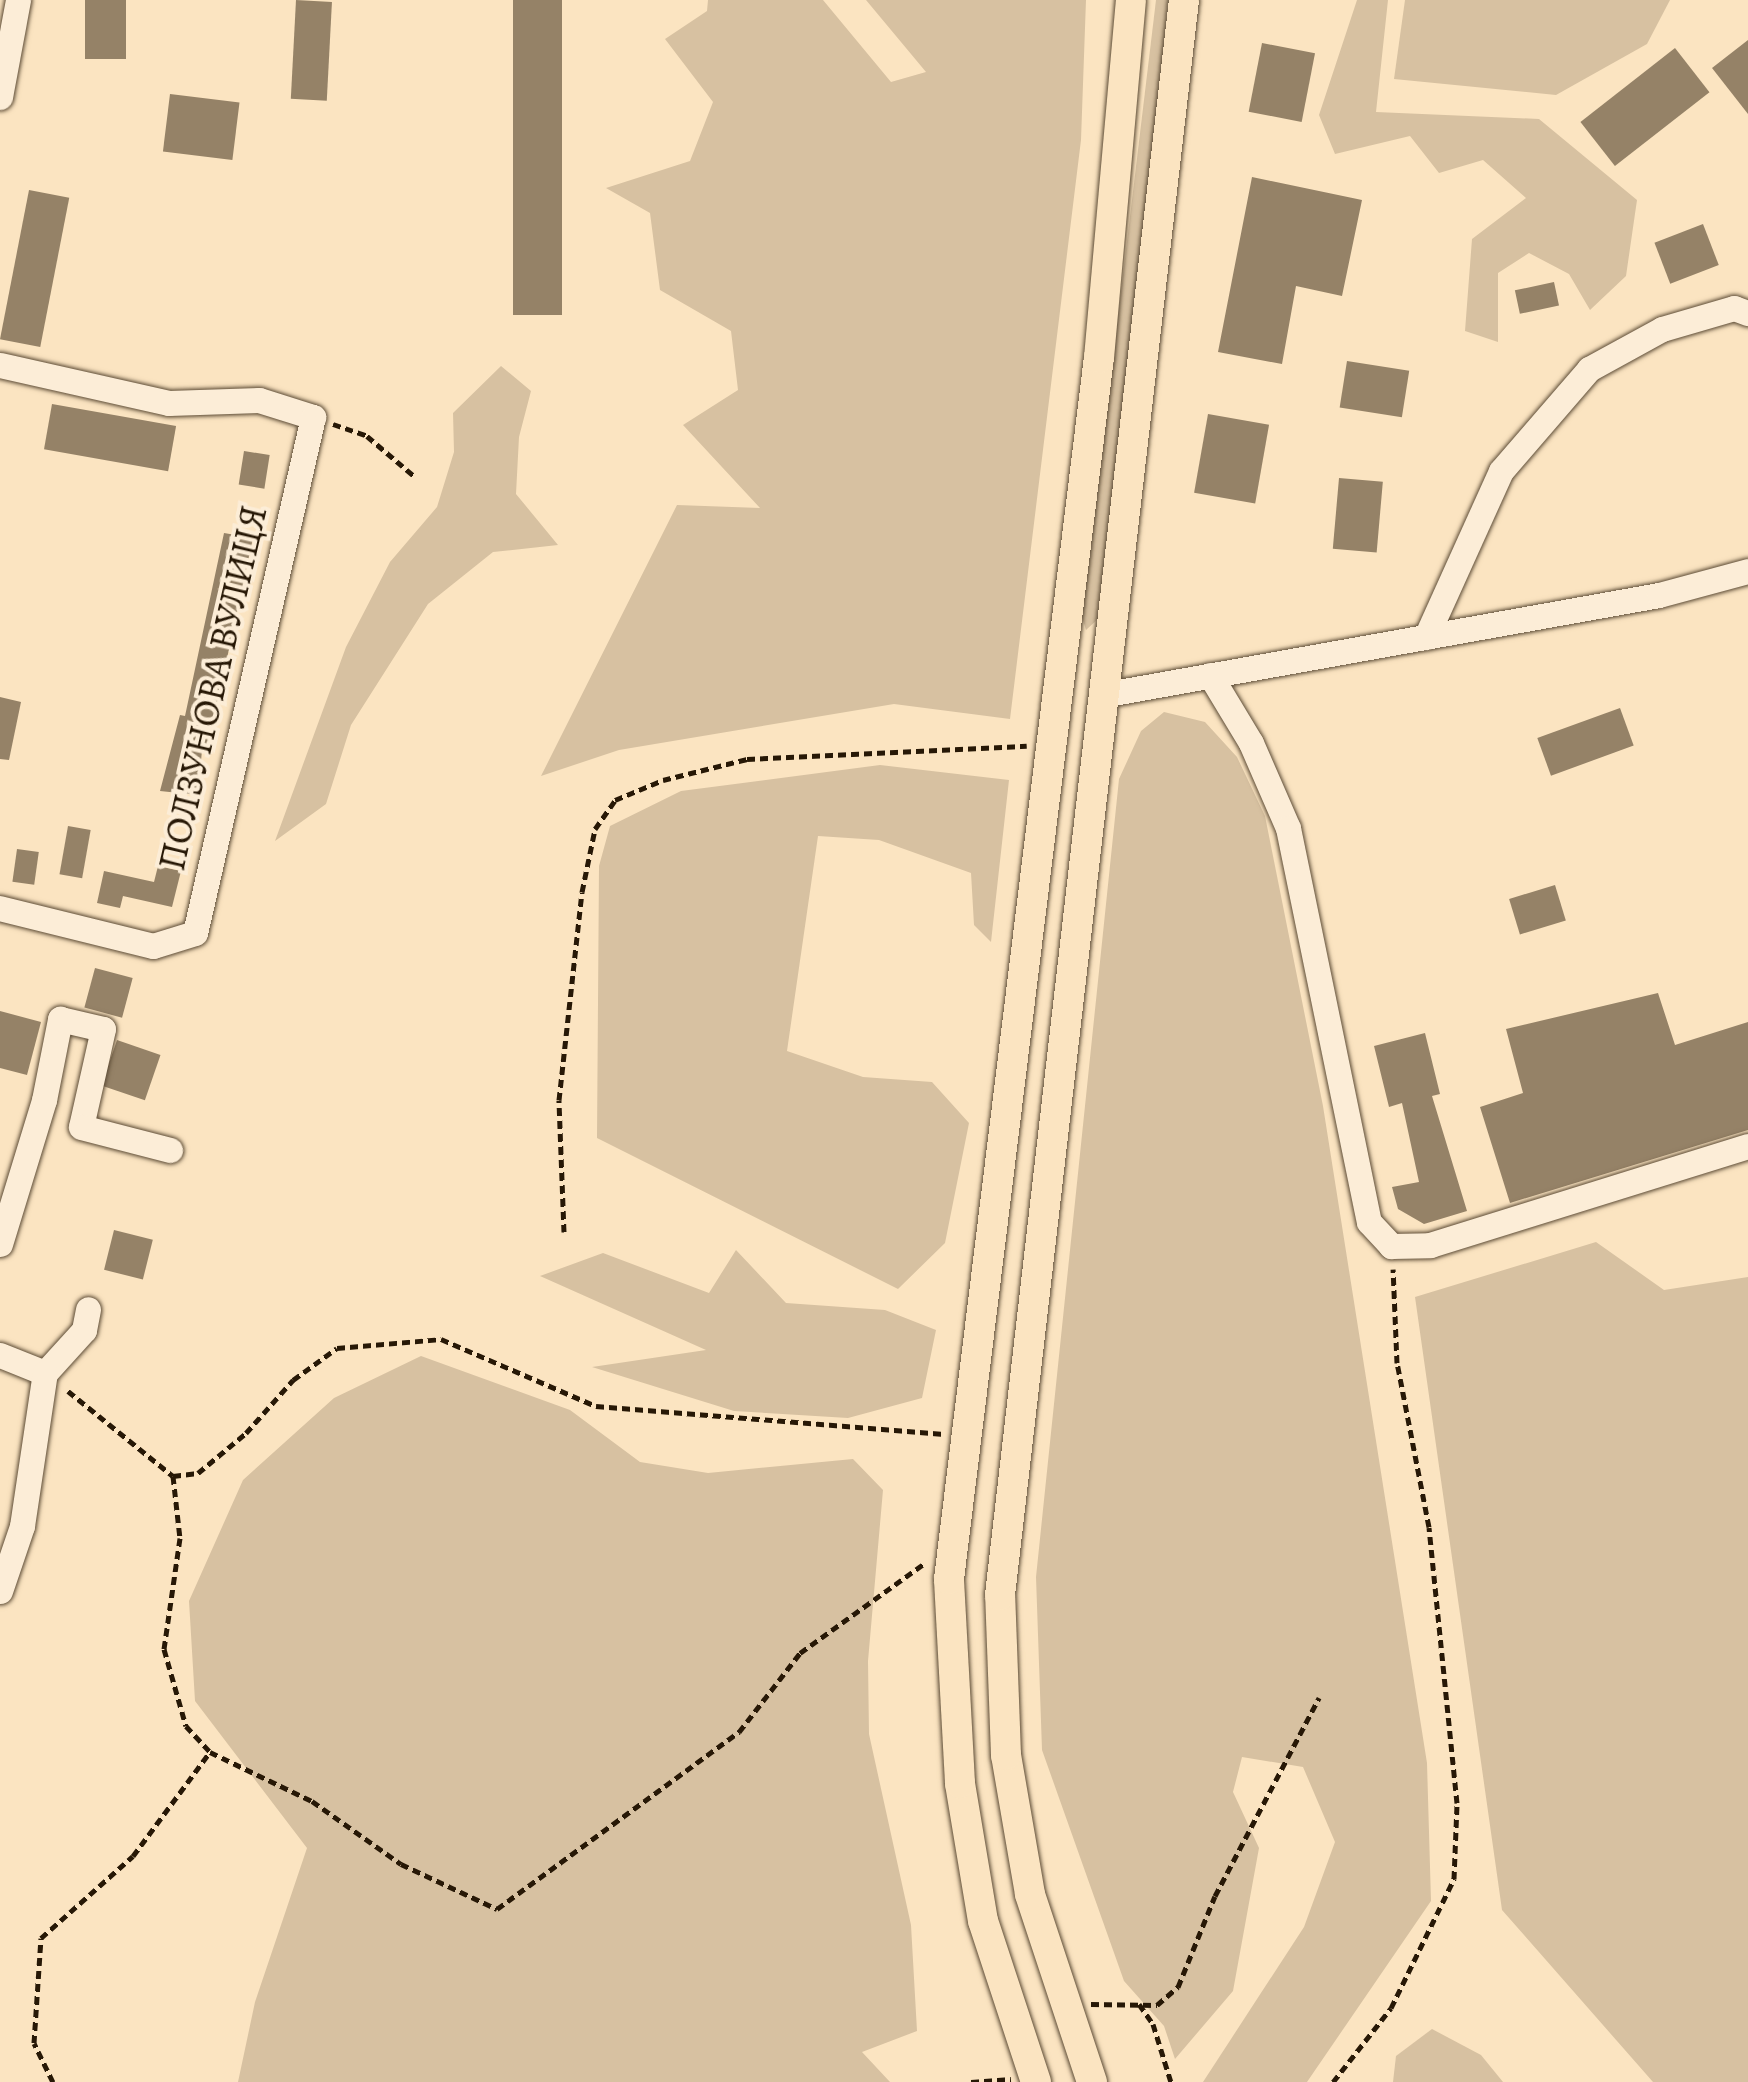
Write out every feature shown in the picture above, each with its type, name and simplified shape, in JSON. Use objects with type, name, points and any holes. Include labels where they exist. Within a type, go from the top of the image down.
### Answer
[{"type":"main road","points":[[1035,2079],[983,1921],[960,1782],[953,1544],[1100,358],[1132,0]]},
{"type":"main road","points":[[1092,2082],[1059,1996],[1030,1894],[1006,1755],[1000,1596],[1184,0]]},
{"type":"street","points":[[0,97],[18,0]]},
{"type":"street","points":[[1426,637],[1501,471],[1590,368],[1662,329],[1734,308],[1748,314]]},
{"type":"street","points":[[0,365],[169,403],[259,400],[313,417]]},
{"type":"street","name":"ПОЛЗУНОВА ВУЛИЦЯ","points":[[0,908],[153,946],[195,932],[313,417]]},
{"type":"street","points":[[1102,695],[1660,595],[1748,570]]},
{"type":"street","points":[[1210,675],[1251,743],[1288,828],[1369,1222],[1391,1246],[1430,1244],[1748,1146]]},
{"type":"street","points":[[0,1244],[44,1100],[60,1019],[104,1030],[81,1128],[170,1150]]},
{"type":"street","points":[[0,1591],[22,1526],[45,1373],[84,1330],[88,1309]]},
{"type":"street","points":[[0,1355],[45,1373]]},
{"type":"path","points":[[313,417],[367,436],[414,476]]},
{"type":"path","points":[[564,1232],[559,1100],[582,892],[594,829],[615,800],[747,759],[1050,746]]},
{"type":"path","points":[[1334,2082],[1391,2008],[1454,1878],[1457,1803],[1429,1527],[1397,1363],[1391,1246]]},
{"type":"path","points":[[173,1476],[198,1473],[293,1380],[337,1348],[440,1339],[596,1406],[967,1435]]},
{"type":"path","points":[[45,1373],[173,1476],[180,1538],[164,1649],[186,1726],[210,1752],[312,1801],[401,1864],[498,1909],[738,1732],[800,1653],[953,1544]]},
{"type":"path","points":[[1059,1996],[1110,2008],[1157,2005],[1178,1987],[1230,1864],[1318,1698]]},
{"type":"path","points":[[53,2082],[34,2043],[41,1938],[134,1856],[210,1752]]},
{"type":"path","points":[[1139,2004],[1153,2024],[1160,2063],[1171,2082]]},
{"type":"path","points":[[970,2082],[1035,2079]]},
{"type":"shaded area","points":[[708,0],[823,0],[891,82],[926,72],[866,0],[1086,0],[1081,140],[1010,719],[894,704],[619,750],[541,776],[677,505],[760,508],[683,425],[738,390],[731,331],[660,290],[650,213],[606,188],[690,161],[713,102],[665,39],[707,11]]},
{"type":"shaded area","points":[[1156,0],[1168,0],[1157,121],[1098,619],[1086,630],[1082,617]]},
{"type":"shaded area","points":[[1357,0],[1388,0],[1376,112],[1539,119],[1637,200],[1626,276],[1590,310],[1569,274],[1529,253],[1498,273],[1498,342],[1465,331],[1472,239],[1526,198],[1483,160],[1439,173],[1410,136],[1335,154],[1319,115]]},
{"type":"shaded area","points":[[1405,0],[1670,0],[1647,44],[1556,95],[1394,79]]},
{"type":"shaded area","points":[[501,366],[531,391],[519,437],[516,494],[558,545],[493,552],[428,604],[351,725],[326,804],[275,841],[346,647],[390,562],[437,507],[454,452],[453,413]]},
{"type":"shaded area","points":[[1164,712],[1205,722],[1237,757],[1265,816],[1323,1106],[1427,1763],[1431,1901],[1307,2082],[1203,2082],[1304,1927],[1335,1842],[1303,1767],[1242,1757],[1233,1792],[1259,1848],[1233,1991],[1175,2059],[1164,2026],[1124,1981],[1042,1750],[1036,1577],[1119,779],[1141,731]]},
{"type":"shaded area","points":[[880,765],[1009,780],[991,942],[974,925],[971,873],[879,840],[818,836],[787,1051],[863,1077],[932,1082],[969,1123],[945,1243],[898,1289],[597,1138],[599,866],[610,826],[681,791]]},
{"type":"shaded area","points":[[1596,1242],[1664,1290],[1748,1277],[1748,2082],[1653,2082],[1502,1910],[1415,1297]]},
{"type":"shaded area","points":[[736,1250],[786,1303],[885,1310],[936,1330],[922,1398],[848,1418],[734,1411],[592,1367],[706,1350],[540,1276],[603,1253],[709,1293]]},
{"type":"shaded area","points":[[421,1356],[570,1410],[640,1462],[708,1473],[853,1459],[883,1490],[868,1661],[869,1734],[911,1925],[917,2031],[862,2052],[890,2082],[238,2082],[255,2002],[307,1848],[195,1701],[189,1601],[243,1480],[334,1398]]},
{"type":"shaded area","points":[[1432,2029],[1481,2055],[1503,2082],[1393,2082],[1396,2056]]},
{"type":"building","points":[[85,0],[126,0],[126,59],[85,59]]},
{"type":"building","points":[[296,0],[332,2],[327,101],[291,99]]},
{"type":"building","points":[[513,0],[562,0],[562,315],[513,315]]},
{"type":"building","points":[[1748,40],[1748,114],[1712,68]]},
{"type":"building","points":[[1262,43],[1315,53],[1302,122],[1249,112]]},
{"type":"building","points":[[1675,48],[1709,92],[1615,166],[1580,122]]},
{"type":"building","points":[[170,94],[239,103],[232,160],[163,152]]},
{"type":"building","points":[[1252,177],[1362,200],[1342,296],[1296,286],[1282,364],[1218,352]]},
{"type":"building","points":[[29,190],[69,198],[40,347],[0,339]]},
{"type":"building","points":[[1703,224],[1719,265],[1670,284],[1654,243]]},
{"type":"building","points":[[1554,282],[1559,305],[1520,314],[1515,290]]},
{"type":"building","points":[[1347,361],[1409,371],[1402,417],[1340,407]]},
{"type":"building","points":[[52,404],[176,426],[168,471],[44,449]]},
{"type":"building","points":[[1208,414],[1269,425],[1255,504],[1194,493]]},
{"type":"building","points":[[244,451],[270,455],[264,489],[239,485]]},
{"type":"building","points":[[1339,478],[1383,482],[1377,553],[1333,549]]},
{"type":"building","points":[[224,533],[253,538],[207,751],[202,750],[198,795],[160,791],[180,715],[185,716]]},
{"type":"building","points":[[0,697],[21,702],[9,760],[0,759]]},
{"type":"building","points":[[1620,708],[1634,746],[1551,776],[1537,738]]},
{"type":"building","points":[[68,826],[91,830],[82,878],[59,874]]},
{"type":"building","points":[[17,849],[39,852],[34,885],[12,882]]},
{"type":"building","points":[[158,866],[181,871],[172,907],[123,896],[120,908],[97,903],[104,871],[154,882]]},
{"type":"building","points":[[1555,885],[1566,920],[1520,934],[1509,899]]},
{"type":"building","points":[[95,968],[133,978],[122,1018],[84,1008]]},
{"type":"building","points":[[1658,993],[1675,1045],[1748,1022],[1748,1130],[1510,1203],[1480,1107],[1523,1093],[1506,1029]]},
{"type":"building","points":[[0,1011],[41,1022],[27,1075],[0,1068]]},
{"type":"building","points":[[1425,1033],[1440,1094],[1432,1096],[1467,1211],[1424,1224],[1398,1209],[1392,1187],[1419,1182],[1402,1103],[1389,1107],[1374,1046]]},
{"type":"building","points":[[117,1040],[160,1055],[145,1100],[101,1085]]},
{"type":"building","points":[[114,1230],[153,1240],[143,1279],[104,1270]]}]
